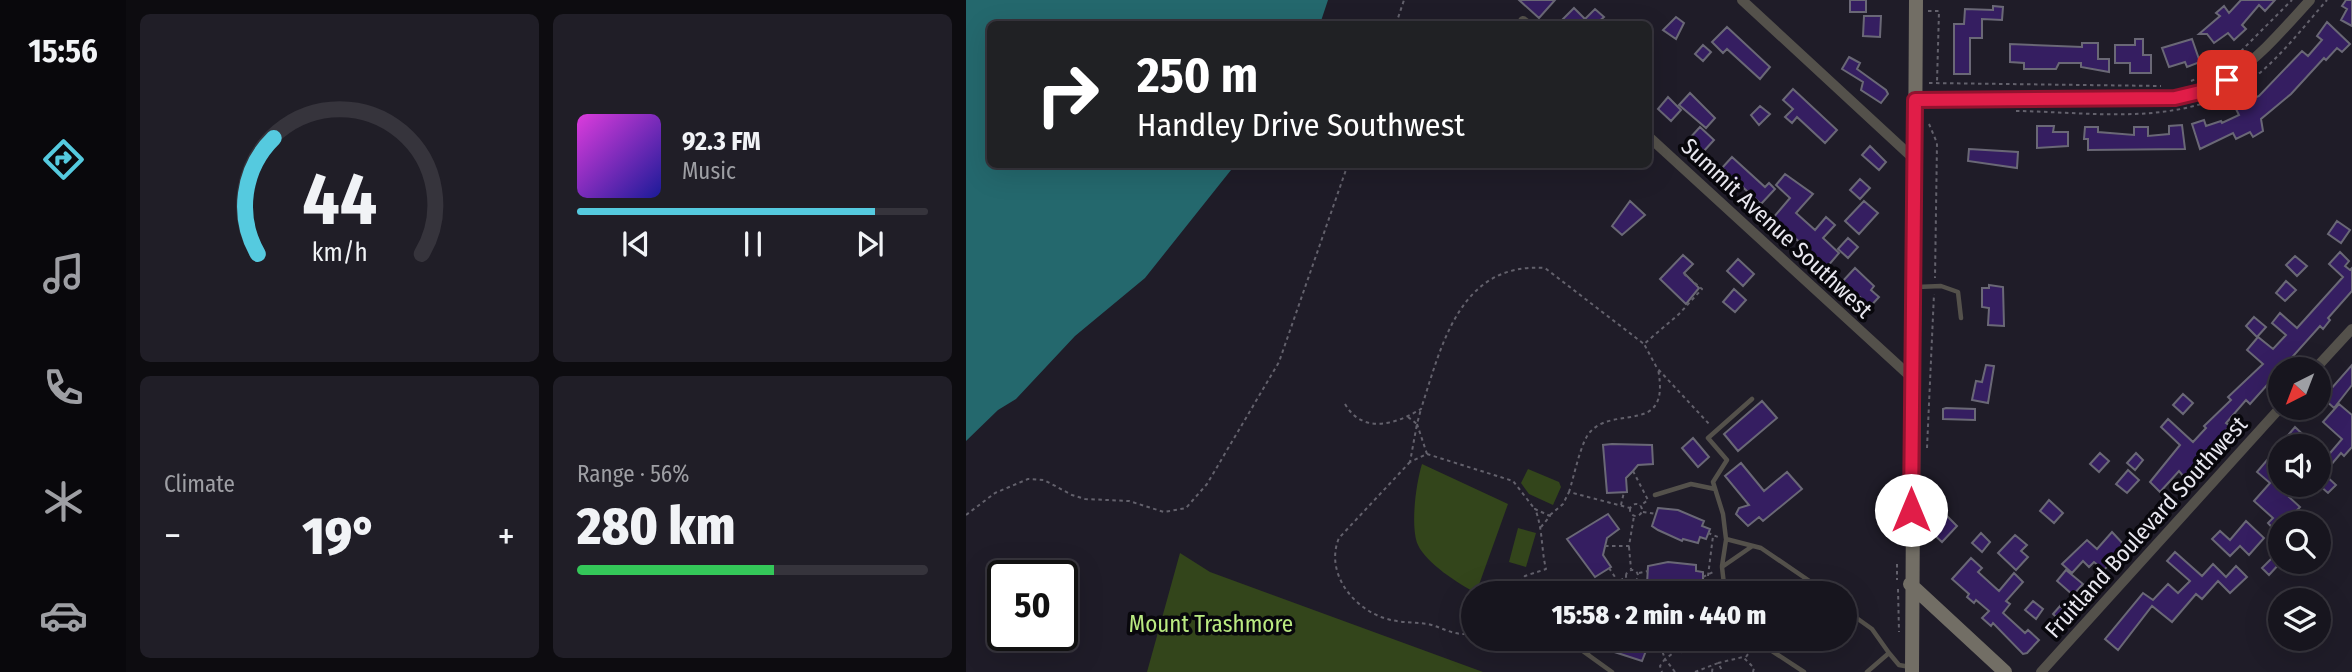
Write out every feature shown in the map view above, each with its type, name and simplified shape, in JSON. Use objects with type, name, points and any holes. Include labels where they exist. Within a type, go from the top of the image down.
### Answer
[{"type":"main road","points":[[1911,670],[1911,377],[1916,6]]},
{"type":"main road","points":[[1910,584],[2005,672]]},
{"type":"street","points":[[1742,0],[1914,159]]},
{"type":"street","points":[[1915,100],[2164,99],[2200,92],[2227,80],[2258,57],[2310,0]]},
{"type":"street","name":"Summit Avenue Southwest","points":[[1652,140],[1911,377]]},
{"type":"street","points":[[2326,357],[2352,328]]},
{"type":"street","name":"Fruitland Boulevard Southwest","points":[[2040,672],[2269,420]]},
{"type":"lane","points":[[1912,287],[1951,287],[1958,292],[1961,318]]},
{"type":"lane","points":[[1724,581],[1722,567],[1726,539],[1723,514],[1713,482],[1727,460],[1708,438],[1752,399]]},
{"type":"lane","points":[[1655,495],[1691,484],[1715,488]]},
{"type":"lane","points":[[1726,539],[1760,548],[1808,581]]},
{"type":"lane","points":[[1722,567],[1752,546]]},
{"type":"lane","points":[[1857,618],[1872,629],[1899,665],[1911,670]]},
{"type":"lane","points":[[1585,651],[1612,672]]},
{"type":"lane","points":[[1772,651],[1804,672]]},
{"type":"lane","points":[[1867,672],[1889,653]]},
{"type":"path","points":[[1397,21],[1404,0]]},
{"type":"path","points":[[2229,63],[2248,48],[2292,0]]},
{"type":"path","points":[[2007,111],[2166,113],[2198,107],[2221,98],[2262,71],[2327,0]]},
{"type":"path","points":[[1916,6],[1939,11],[1937,83]]},
{"type":"path","points":[[2191,81],[2222,67]]},
{"type":"path","points":[[1927,83],[2167,86]]},
{"type":"path","points":[[1926,117],[1937,143],[1935,286],[1927,454]]},
{"type":"path","points":[[966,515],[995,493],[1028,479],[1044,480],[1085,499],[1129,501],[1164,512],[1186,508],[1207,484],[1268,382],[1291,333],[1347,168]]},
{"type":"path","points":[[1410,461],[1417,424],[1448,330],[1458,312],[1472,293],[1489,279],[1531,267],[1545,268],[1644,344],[1657,368],[1716,431]]},
{"type":"path","points":[[1644,344],[1679,314],[1702,289],[1684,274]]},
{"type":"path","points":[[1521,581],[1525,576],[1546,569],[1539,536],[1541,527],[1563,504],[1569,492],[1588,433],[1601,423],[1636,418],[1648,413],[1660,391],[1657,368]]},
{"type":"path","points":[[1345,404],[1360,421],[1375,425],[1408,416],[1422,409]]},
{"type":"path","points":[[1408,416],[1417,424],[1427,454]]},
{"type":"path","points":[[1461,634],[1428,624],[1382,618],[1353,597],[1340,580],[1334,552],[1339,538],[1410,461],[1427,454],[1513,481],[1535,509],[1541,527]]},
{"type":"path","points":[[1633,471],[1648,500],[1640,506]]},
{"type":"path","points":[[1569,492],[1630,508]]},
{"type":"path","points":[[1621,506],[1624,492]]},
{"type":"path","points":[[1630,508],[1635,504],[1640,506]]},
{"type":"path","points":[[1640,506],[1642,512]]},
{"type":"path","points":[[1609,568],[1618,581],[1626,578],[1631,570],[1629,546],[1634,516],[1630,508]]},
{"type":"path","points":[[1535,509],[1550,516]]},
{"type":"path","points":[[1634,516],[1642,512],[1656,514]]},
{"type":"path","points":[[1708,533],[1726,539]]},
{"type":"path","points":[[1708,576],[1713,536]]},
{"type":"path","points":[[1605,545],[1629,546]]},
{"type":"path","points":[[1897,564],[1899,639]]},
{"type":"path","points":[[1703,577],[1722,567]]},
{"type":"path","points":[[1631,570],[1638,574],[1648,571]]},
{"type":"path","points":[[1634,581],[1638,574]]},
{"type":"path","points":[[1626,578],[1632,581]]},
{"type":"path","points":[[1661,651],[1675,672]]},
{"type":"path","points":[[1662,672],[1660,666],[1676,651]]},
{"type":"path","points":[[1745,658],[1750,651]]},
{"type":"path","points":[[1695,672],[1734,657],[1745,658],[1754,668],[1754,672]]},
{"type":"path","points":[[1718,663],[1723,672]]},
{"type":"path","points":[[1712,672],[1714,664]]},
{"type":"green space","points":[[1422,464],[1508,504],[1480,581],[1461,581],[1461,584],[1435,566],[1422,552],[1414,527]]},
{"type":"green space","points":[[1528,469],[1559,482],[1561,487],[1553,505],[1529,494],[1521,483]]},
{"type":"green space","points":[[1518,528],[1536,533],[1526,567],[1509,562]]},
{"type":"green space","name":"Mount Trashmore","points":[[1180,553],[1210,572],[1483,672],[1147,672]]},
{"type":"shaded area","points":[[966,0],[1328,0],[1321,21],[987,21],[987,168],[1233,168],[1145,278],[1075,336],[1016,399],[998,410],[966,441]]},
{"type":"building","points":[[1519,0],[1555,0],[1539,18]]},
{"type":"building","points":[[1850,0],[1866,0],[1866,12],[1850,12]]},
{"type":"building","points":[[2241,0],[2275,0],[2265,11],[2259,5],[2242,25],[2246,29],[2234,40],[2228,33],[2214,43],[2207,34],[2199,34],[2220,16],[2216,13],[2224,6],[2229,13]]},
{"type":"building","points":[[2346,0],[2352,0],[2352,26],[2341,20],[2347,9],[2342,6]]},
{"type":"building","points":[[1993,6],[2003,7],[2002,20],[1982,19],[1982,38],[1970,38],[1970,74],[1954,74],[1954,24],[1964,24],[1965,9],[1993,10]]},
{"type":"building","points":[[1574,8],[1585,19],[1595,9],[1604,17],[1599,21],[1561,21]]},
{"type":"building","points":[[1864,16],[1881,16],[1880,37],[1863,36]]},
{"type":"building","points":[[1676,17],[1684,23],[1676,39],[1663,30]]},
{"type":"building","points":[[2327,22],[2350,44],[2342,52],[2337,48],[2326,60],[2324,58],[2291,94],[2261,119],[2263,131],[2253,137],[2250,132],[2236,139],[2233,133],[2200,149],[2192,124],[2204,120],[2206,126],[2221,121],[2222,123],[2239,115],[2235,107],[2259,96],[2302,51],[2308,56],[2322,40],[2317,36]]},
{"type":"building","points":[[1727,27],[1770,67],[1760,79],[1727,49],[1723,53],[1712,42]]},
{"type":"building","points":[[2135,39],[2143,39],[2143,55],[2151,55],[2151,73],[2130,73],[2130,63],[2115,63],[2115,45],[2135,45]]},
{"type":"building","points":[[2192,39],[2200,62],[2187,67],[2185,62],[2169,67],[2162,48]]},
{"type":"building","points":[[2082,43],[2098,43],[2098,59],[2109,59],[2109,72],[2081,67],[2081,63],[2059,63],[2056,69],[2024,69],[2024,63],[2010,62],[2010,44],[2082,47]]},
{"type":"building","points":[[1703,45],[1711,52],[1703,61],[1695,54]]},
{"type":"building","points":[[1849,57],[1860,63],[1857,69],[1886,90],[1888,94],[1881,103],[1861,90],[1863,82],[1842,69]]},
{"type":"building","points":[[1793,89],[1837,130],[1825,143],[1797,117],[1792,123],[1785,117],[1793,109],[1783,100]]},
{"type":"building","points":[[1690,93],[1715,118],[1706,128],[1679,105]]},
{"type":"building","points":[[1668,97],[1681,110],[1671,121],[1658,109]]},
{"type":"building","points":[[1760,106],[1770,114],[1759,125],[1751,115]]},
{"type":"building","points":[[2182,125],[2185,149],[2088,150],[2088,139],[2084,139],[2085,127],[2098,127],[2098,132],[2134,135],[2134,127],[2148,127],[2148,136],[2169,134],[2169,126]]},
{"type":"building","points":[[2037,126],[2054,126],[2053,132],[2068,132],[2068,146],[2037,148]]},
{"type":"building","points":[[1700,127],[1714,140],[1703,152],[1689,139]]},
{"type":"building","points":[[1870,146],[1886,162],[1879,170],[1862,155]]},
{"type":"building","points":[[1969,149],[2018,152],[2017,168],[1968,161]]},
{"type":"building","points":[[1732,157],[1765,187],[1769,183],[1775,189],[1761,204],[1722,168]]},
{"type":"building","points":[[1785,174],[1813,194],[1796,213],[1815,230],[1826,217],[1835,225],[1823,238],[1839,253],[1827,267],[1773,218],[1790,198],[1776,185]]},
{"type":"building","points":[[1860,179],[1870,188],[1860,199],[1850,190]]},
{"type":"building","points":[[1630,201],[1645,215],[1622,235],[1612,226]]},
{"type":"building","points":[[1864,201],[1878,213],[1859,234],[1845,221]]},
{"type":"building","points":[[2337,221],[2350,230],[2341,243],[2328,234]]},
{"type":"building","points":[[1848,238],[1858,247],[1848,258],[1838,249]]},
{"type":"building","points":[[2340,252],[2349,261],[2345,266],[2350,270],[2352,268],[2352,291],[2328,318],[2330,320],[2323,329],[2320,326],[2292,357],[2268,357],[2268,384],[2250,404],[2246,400],[2226,423],[2230,426],[2184,477],[2179,471],[2160,492],[2150,482],[2180,445],[2161,427],[2168,419],[2193,442],[2206,428],[2204,426],[2231,400],[2228,397],[2263,364],[2247,350],[2258,337],[2273,349],[2286,335],[2272,323],[2280,313],[2297,328],[2343,277],[2329,264]]},
{"type":"building","points":[[1683,255],[1693,264],[1684,273],[1699,288],[1686,304],[1660,279]]},
{"type":"building","points":[[2295,256],[2307,266],[2297,276],[2286,265]]},
{"type":"building","points":[[1738,259],[1754,274],[1743,286],[1727,271]]},
{"type":"building","points":[[1855,268],[1874,286],[1871,290],[1879,297],[1868,309],[1868,304],[1842,282]]},
{"type":"building","points":[[2286,281],[2296,290],[2285,301],[2276,293]]},
{"type":"building","points":[[1989,285],[2003,287],[2004,326],[1988,325],[1989,308],[1982,307],[1982,288],[1989,288]]},
{"type":"building","points":[[1734,289],[1746,300],[1735,312],[1723,302]]},
{"type":"building","points":[[2254,317],[2266,327],[2257,337],[2246,326]]},
{"type":"building","points":[[1986,365],[1994,366],[1988,403],[1972,400],[1976,381],[1982,382]]},
{"type":"building","points":[[2352,365],[2352,385],[2334,408],[2331,405],[2331,389]]},
{"type":"building","points":[[2183,394],[2193,403],[2183,414],[2173,405]]},
{"type":"building","points":[[1762,401],[1777,418],[1738,451],[1724,434]]},
{"type":"building","points":[[2339,404],[2352,415],[2352,447],[2344,456],[2341,453],[2331,465],[2331,452],[2342,439],[2323,422],[2331,420],[2331,413]]},
{"type":"building","points":[[1943,409],[1975,409],[1975,420],[1943,419]]},
{"type":"building","points":[[2295,427],[2302,434],[2289,434]]},
{"type":"building","points":[[1693,438],[1709,457],[1698,467],[1682,448]]},
{"type":"building","points":[[1603,445],[1652,445],[1653,464],[1638,465],[1626,478],[1627,492],[1607,493]]},
{"type":"building","points":[[2100,453],[2109,461],[2099,472],[2090,464]]},
{"type":"building","points":[[2136,453],[2143,460],[2135,470],[2127,463]]},
{"type":"building","points":[[2268,459],[2268,481],[2257,472]]},
{"type":"building","points":[[1741,463],[1764,491],[1787,472],[1802,489],[1763,521],[1759,517],[1748,526],[1736,514],[1739,508],[1749,505],[1725,476]]},
{"type":"building","points":[[2128,470],[2139,480],[2127,493],[2116,484]]},
{"type":"building","points":[[2268,485],[2268,497],[2289,497],[2300,507],[2296,511],[2268,511],[2268,514],[2254,501]]},
{"type":"building","points":[[2049,500],[2063,513],[2054,523],[2040,511]]},
{"type":"building","points":[[1658,508],[1678,510],[1704,521],[1702,526],[1710,529],[1706,539],[1700,537],[1698,543],[1683,539],[1682,541],[1658,530],[1652,526]]},
{"type":"building","points":[[1608,514],[1619,529],[1607,538],[1603,555],[1611,567],[1595,577],[1567,539]]},
{"type":"building","points":[[1946,515],[1957,526],[1942,542],[1931,532]]},
{"type":"building","points":[[2246,521],[2264,538],[2249,555],[2240,546],[2230,556],[2212,539],[2220,531],[2230,540]]},
{"type":"building","points":[[2112,532],[2126,547],[2104,570],[2094,562],[2089,567],[2083,561],[2072,573],[2062,564],[2087,540],[2097,549]]},
{"type":"building","points":[[1981,533],[1990,542],[1982,552],[1972,543]]},
{"type":"building","points":[[2015,535],[2027,545],[2021,551],[2028,557],[2016,570],[1998,553]]},
{"type":"building","points":[[2175,552],[2202,576],[2213,564],[2226,577],[2236,566],[2247,577],[2230,593],[2218,581],[2202,599],[2196,594],[2172,622],[2152,606],[2118,650],[2105,639],[2143,593],[2153,600],[2168,584],[2178,593],[2190,581],[2167,561]]},
{"type":"building","points":[[1971,558],[1982,568],[1978,572],[1999,591],[2014,573],[2023,582],[2006,601],[2010,604],[2003,613],[2025,633],[2028,630],[2039,640],[2027,653],[2023,654],[1993,623],[1991,626],[1982,618],[1989,611],[1976,600],[1974,603],[1967,597],[1969,594],[1952,579]]},
{"type":"building","points":[[1668,562],[1696,565],[1696,571],[1703,572],[1703,581],[1647,581],[1648,566]]},
{"type":"building","points":[[2268,562],[2268,574],[2262,568]]},
{"type":"building","points":[[2066,570],[2083,584],[2073,595],[2057,581]]},
{"type":"building","points":[[2033,601],[2043,609],[2036,619],[2025,610]]},
{"type":"building","points":[[2060,606],[2071,616],[2063,624],[2053,614]]},
{"type":"building","points":[[1611,651],[1646,651],[1642,661]]},
{"type":"route","points":[[1911,510],[1915,100],[2175,98],[2200,92],[2227,80]]}]
